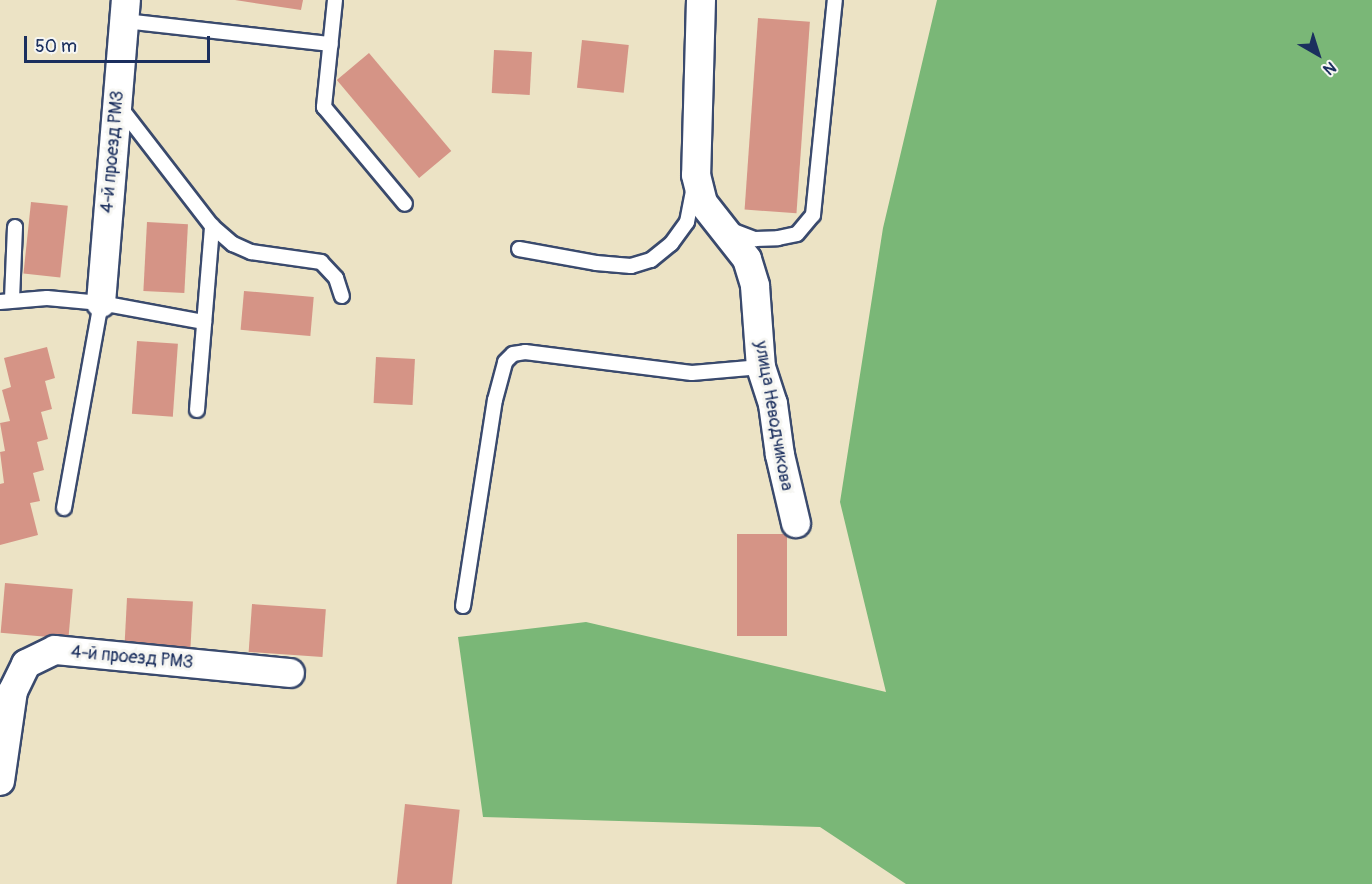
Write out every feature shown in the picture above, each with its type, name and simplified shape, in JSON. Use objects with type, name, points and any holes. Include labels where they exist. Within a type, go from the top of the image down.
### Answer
[{"type":"street","name":"улица Неводчикова","points":[[701,0],[696,175],[703,203],[747,259],[755,286],[761,367],[773,404],[780,455],[796,523]]},
{"type":"street","name":"4-й проезд РМЗ","points":[[102,303],[126,11]]},
{"type":"street","name":"4-й проезд РМЗ","points":[[0,781],[13,691],[26,664],[55,650],[290,673]]},
{"type":"lane","points":[[335,0],[324,107],[405,204]]},
{"type":"lane","points":[[718,222],[756,239],[778,238],[797,234],[813,215],[835,0]]},
{"type":"lane","points":[[126,11],[331,44]]},
{"type":"lane","points":[[117,102],[212,226],[233,244],[251,252],[321,262],[336,278],[342,296]]},
{"type":"lane","points":[[519,249],[631,266],[651,260],[671,244],[687,222],[696,175]]},
{"type":"lane","points":[[197,410],[212,226]]},
{"type":"lane","points":[[15,227],[6,300],[102,303],[204,322]]},
{"type":"lane","points":[[64,508],[102,303]]},
{"type":"lane","points":[[463,606],[495,400],[505,362],[513,354],[525,352],[692,373],[761,367]]},
{"type":"green space","points":[[937,0],[1372,0],[1372,884],[906,884],[820,827],[483,817],[458,637],[586,622],[886,692],[840,502],[883,228]]},
{"type":"building","points":[[235,0],[303,0],[301,10]]},
{"type":"building","points":[[758,18],[810,22],[796,213],[745,210]]},
{"type":"building","points":[[582,40],[629,45],[624,93],[577,88]]},
{"type":"building","points":[[494,50],[532,52],[530,95],[492,93]]},
{"type":"building","points":[[369,53],[451,151],[419,178],[337,80]]},
{"type":"building","points":[[31,202],[68,206],[60,277],[23,274]]},
{"type":"building","points":[[147,222],[188,224],[184,293],[143,291]]},
{"type":"building","points":[[244,291],[314,297],[310,336],[241,330]]},
{"type":"building","points":[[137,341],[178,344],[173,417],[132,414]]},
{"type":"building","points":[[47,347],[55,378],[45,381],[52,409],[41,412],[48,439],[37,442],[44,470],[33,473],[40,501],[30,503],[38,535],[0,545],[0,484],[4,483],[0,452],[5,451],[0,423],[10,421],[2,390],[11,387],[4,358]]},
{"type":"building","points":[[376,357],[415,359],[413,405],[374,403]]},
{"type":"building","points":[[737,534],[787,534],[787,636],[737,636]]},
{"type":"building","points":[[5,583],[73,589],[68,639],[1,633]]},
{"type":"building","points":[[127,598],[193,601],[190,651],[124,648]]},
{"type":"building","points":[[252,604],[326,609],[322,657],[249,652]]},
{"type":"building","points":[[405,804],[460,810],[452,884],[397,884]]}]
